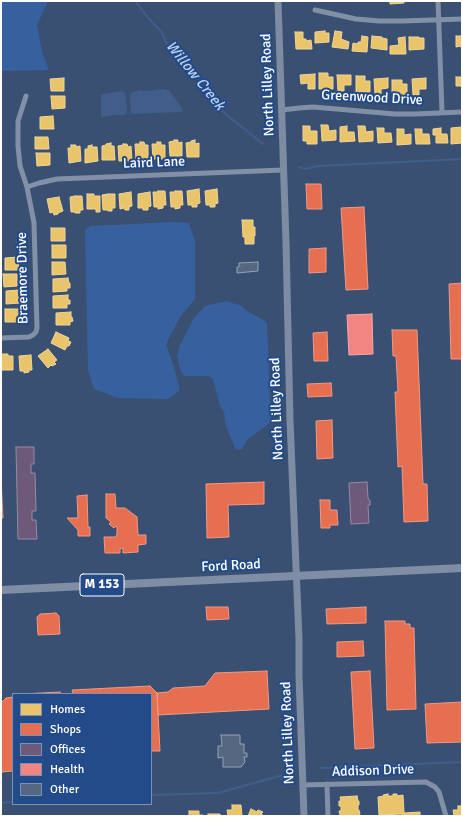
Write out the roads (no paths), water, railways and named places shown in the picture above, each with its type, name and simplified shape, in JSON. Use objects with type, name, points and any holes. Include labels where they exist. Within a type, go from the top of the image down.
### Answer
[{"type":"main road","name":"Ford Road","points":[[1,590],[462,568]]},
{"type":"street","name":"North Lilley Road","points":[[278,1],[290,420],[299,639],[304,816]]},
{"type":"street","points":[[438,1],[442,112]]},
{"type":"street","points":[[315,10],[356,19],[379,21],[462,19]]},
{"type":"street","name":"Braemore Drive","points":[[1,338],[29,337],[36,332],[37,328],[34,223],[27,187],[20,166],[18,146],[18,121],[26,96]]},
{"type":"street","name":"Greenwood Drive","points":[[282,110],[313,107],[395,114],[462,112]]},
{"type":"street","name":"Laird Lane","points":[[27,187],[57,179],[283,170]]},
{"type":"street","name":"Addison Drive","points":[[303,785],[426,782],[436,787],[446,816]]},
{"type":"street","points":[[327,784],[328,816]]},
{"type":"waterway","name":"Willow Creek","points":[[135,1],[161,31],[167,44],[195,74],[204,90],[213,98],[222,111],[263,144]]},
{"type":"waterway","name":"Willow Creek","points":[[299,167],[305,169],[318,166],[462,159]]},
{"type":"waterway","points":[[321,768],[462,762]]},
{"type":"waterway","points":[[152,795],[218,793],[294,772]]},
{"type":"waterway","points":[[1,803],[12,802]]}]
